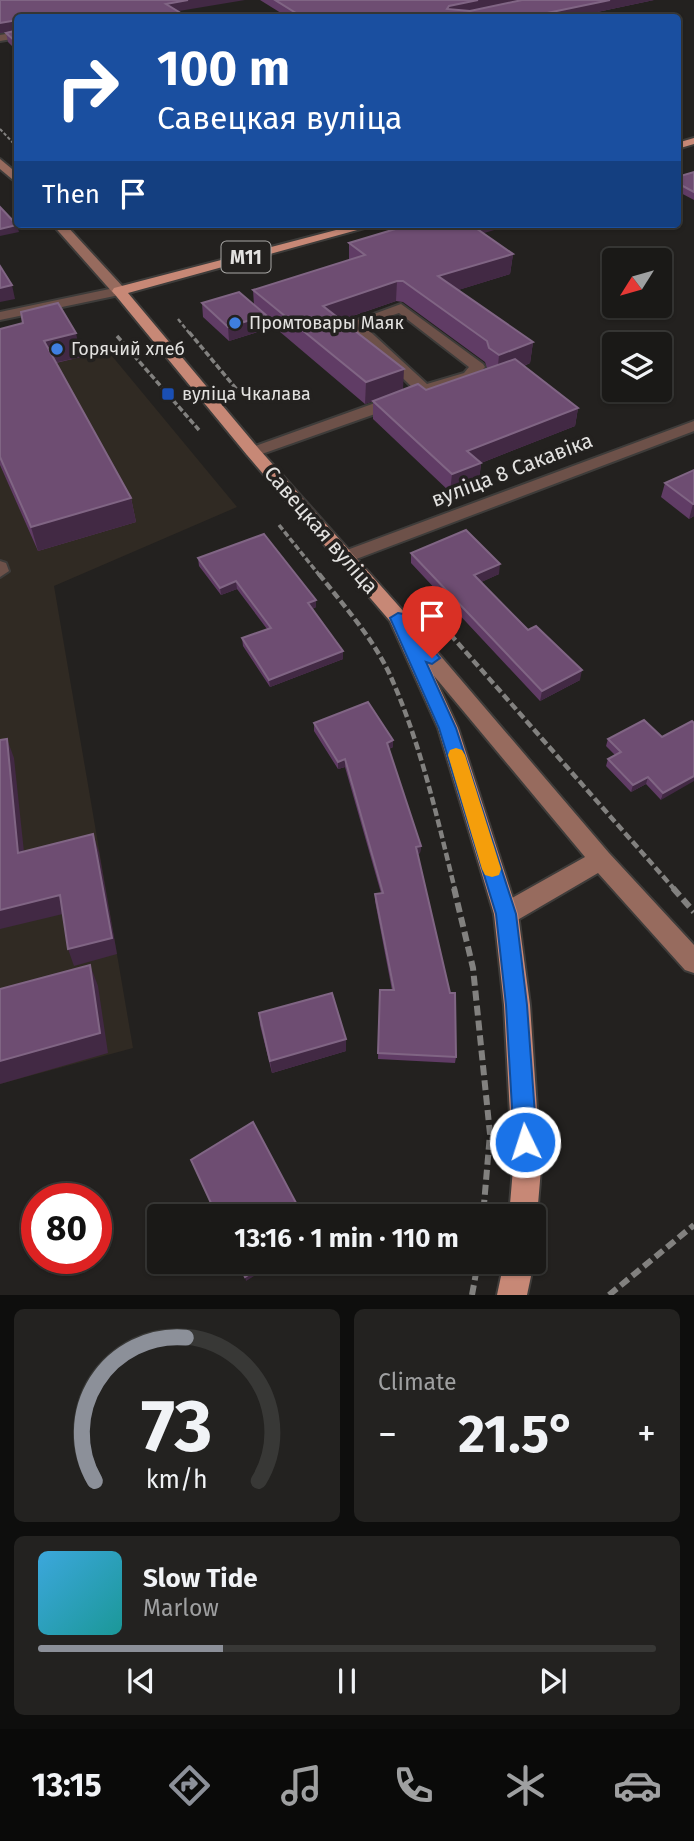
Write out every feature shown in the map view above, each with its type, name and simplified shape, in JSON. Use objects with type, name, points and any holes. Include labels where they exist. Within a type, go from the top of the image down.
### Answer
[{"type":"highway","name":"М11","points":[[119,290],[355,228]]},
{"type":"highway","name":"Савецкая вуліца","points":[[119,290],[253,452],[398,618]]},
{"type":"highway","points":[[398,618],[448,728],[506,914],[517,1005],[527,1170],[524,1204]]},
{"type":"highway","points":[[512,1295],[517,1274]]},
{"type":"main road","points":[[0,162],[14,177]]},
{"type":"main road","name":"Савецкая вуліца","points":[[62,228],[119,290]]},
{"type":"main road","name":"Савецкая вуліца","points":[[398,618],[601,860],[694,962]]},
{"type":"main road","points":[[506,914],[601,860]]},
{"type":"street","points":[[0,316],[119,290]]},
{"type":"street","points":[[253,452],[469,376],[478,367],[401,309],[354,324],[424,390]]},
{"type":"street","name":"вуліца 8 Сакавіка","points":[[345,558],[694,426]]},
{"type":"path","points":[[0,129],[14,144]]},
{"type":"path","points":[[117,336],[201,433]]},
{"type":"path","points":[[277,522],[353,617],[389,673],[427,772],[473,968],[489,1134],[483,1204]]},
{"type":"path","points":[[429,609],[694,912]]},
{"type":"path","points":[[609,1295],[694,1225]]},
{"type":"path","points":[[472,1295],[476,1274]]},
{"type":"shaded area","points":[[63,326],[81,356],[112,356],[237,507],[54,586],[133,1048],[0,1084],[0,353]]},
{"type":"building","points":[[0,0],[188,0],[166,4],[182,14],[14,14],[14,21],[0,23]]},
{"type":"building","points":[[275,0],[478,0],[449,6],[447,9],[470,11],[522,0],[610,0],[542,14],[298,14]]},
{"type":"building","points":[[14,31],[14,40],[6,33]]},
{"type":"building","points":[[694,172],[694,192],[681,185],[681,176]]},
{"type":"building","points":[[0,207],[14,222],[14,226],[0,229]]},
{"type":"building","points":[[399,228],[476,228],[513,254],[438,276],[533,342],[499,355],[489,348],[487,341],[403,281],[397,281],[323,306],[404,369],[366,382],[253,290],[365,255],[349,243]]},
{"type":"building","points":[[0,266],[12,285],[0,288]]},
{"type":"building","points":[[239,292],[266,315],[228,327],[202,303]]},
{"type":"building","points":[[58,303],[76,333],[44,341],[131,498],[31,527],[0,457],[0,329],[23,323],[21,312]]},
{"type":"building","points":[[515,359],[578,408],[467,451],[481,463],[452,474],[373,401],[418,384],[426,390]]},
{"type":"building","points":[[694,470],[694,504],[693,504],[665,483]]},
{"type":"building","points":[[466,530],[500,564],[474,575],[528,630],[536,626],[582,670],[542,691],[411,553]]},
{"type":"building","points":[[264,534],[316,600],[308,603],[343,651],[269,680],[242,638],[271,628],[236,581],[220,588],[198,558]]},
{"type":"building","points":[[368,702],[393,740],[387,743],[421,846],[416,847],[450,993],[455,993],[456,1057],[378,1053],[380,990],[394,990],[375,894],[383,893],[345,759],[338,762],[314,723]]},
{"type":"building","points":[[644,720],[662,737],[692,721],[694,723],[694,776],[663,793],[648,777],[633,785],[608,759],[621,752],[608,739]]},
{"type":"building","points":[[7,739],[18,853],[93,834],[112,938],[68,949],[60,895],[0,910],[0,740]]},
{"type":"building","points":[[90,965],[100,1033],[0,1061],[0,989]]},
{"type":"building","points":[[332,993],[346,1039],[270,1061],[259,1013]]},
{"type":"building","points":[[253,1122],[297,1204],[211,1204],[191,1160]]},
{"type":"slow traffic","points":[[456,755],[492,869]]},
{"type":"place","name":"Промтовары Маяк","points":[[235,323]]},
{"type":"place","name":"Горячий хлеб","points":[[57,349]]},
{"type":"place","name":"вуліца Чкалава","points":[[168,394]]},
{"type":"route","points":[[432,658],[398,618],[448,728],[506,914],[517,1005],[525,1142]]}]
